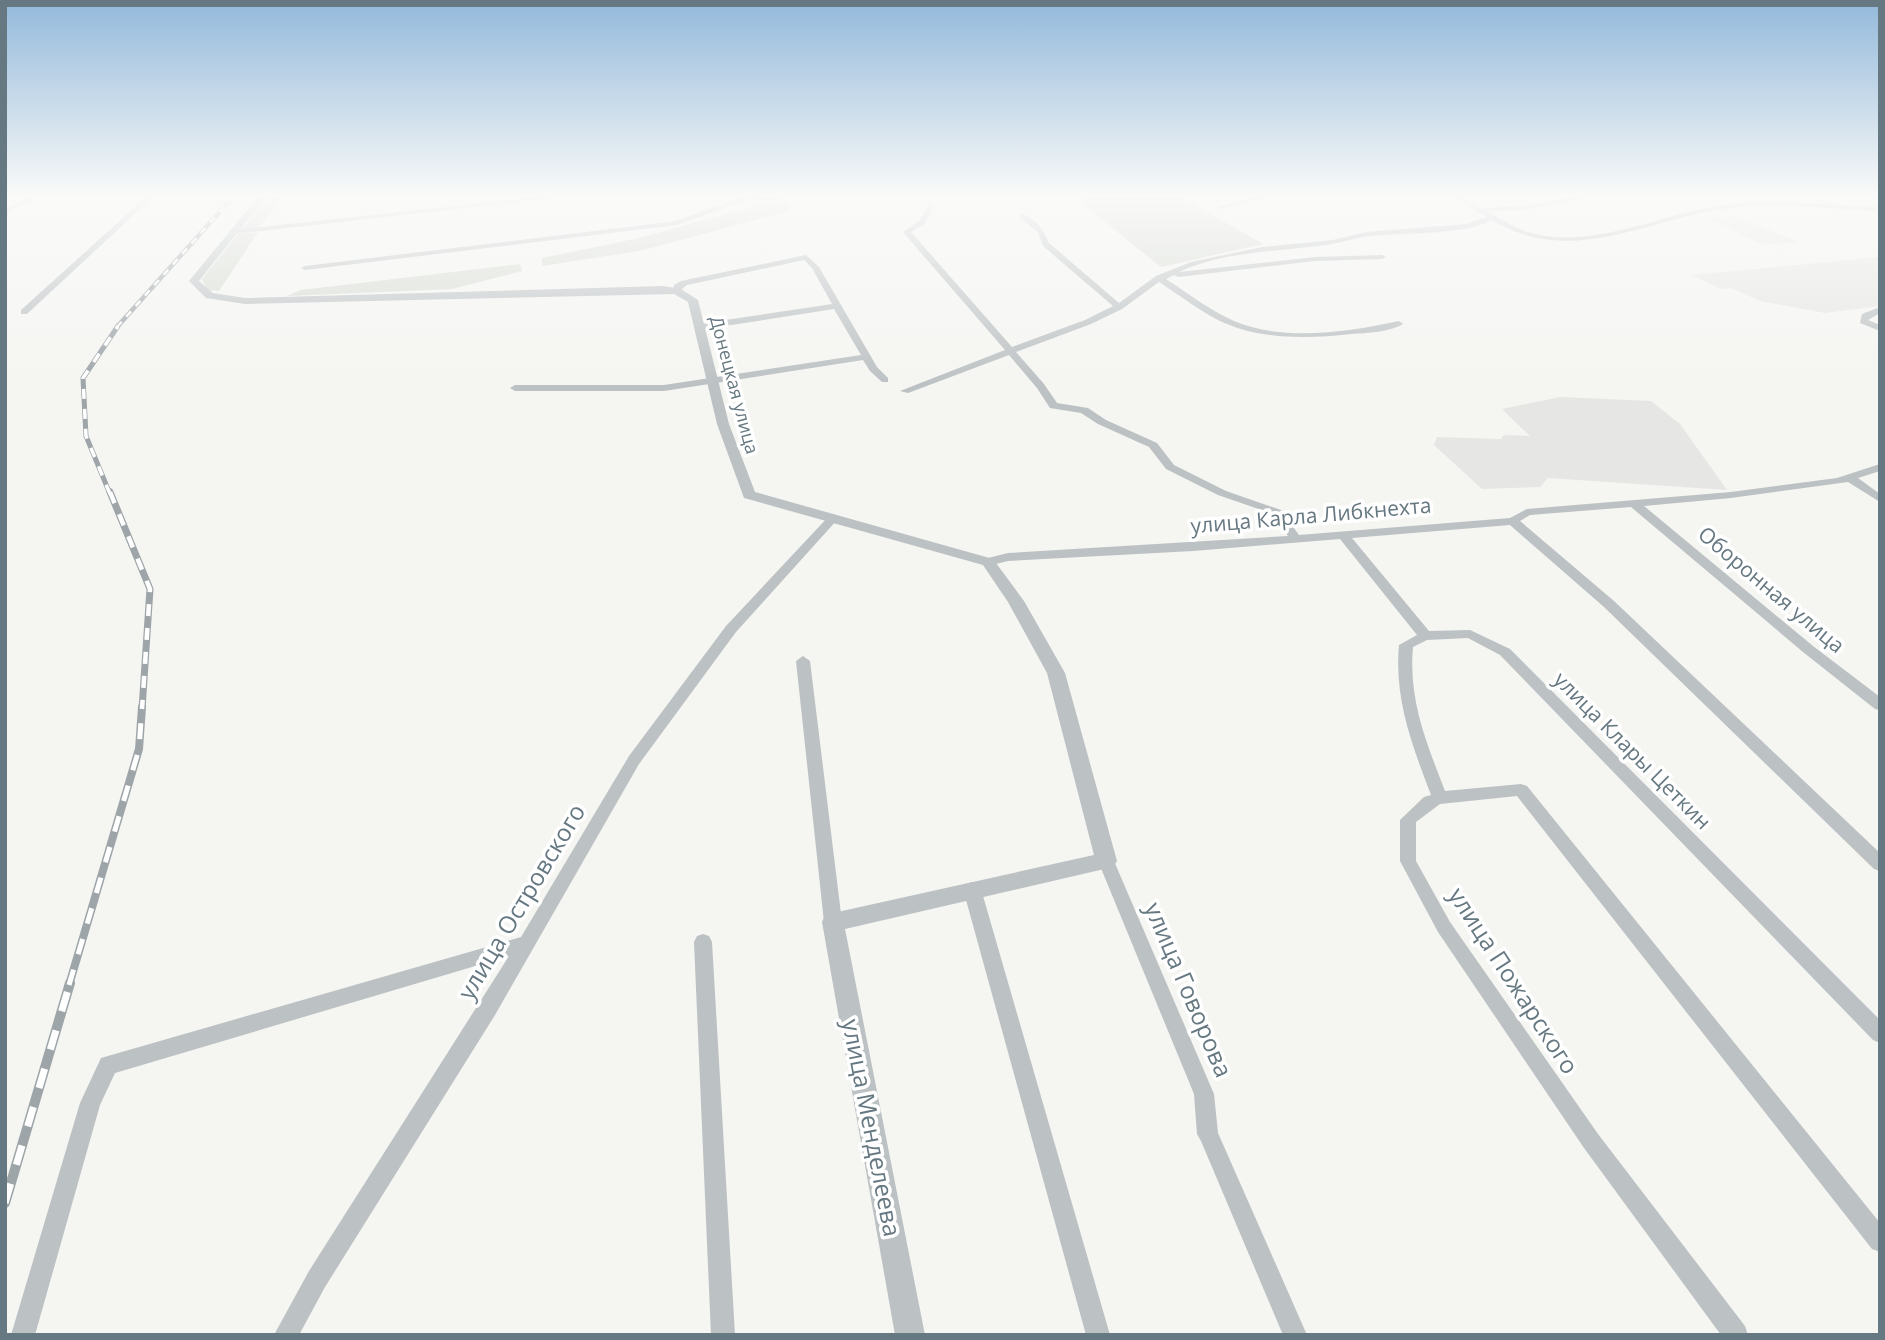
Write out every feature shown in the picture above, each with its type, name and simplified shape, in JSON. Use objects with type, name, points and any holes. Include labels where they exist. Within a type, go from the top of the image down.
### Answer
[{"type":"street","points":[[24,312],[81,260]]},
{"type":"street","points":[[211,260],[194,281],[200,292],[215,298],[258,301],[677,291],[677,287],[684,283],[794,260]]},
{"type":"street","points":[[305,268],[375,260]]},
{"type":"street","points":[[809,260],[816,267],[835,306],[866,357],[885,380]]},
{"type":"street","points":[[931,260],[1054,406],[1084,410],[1102,422],[1153,445],[1170,467],[1222,493],[1277,512],[1296,539]]},
{"type":"street","points":[[1064,260],[1119,307]]},
{"type":"street","points":[[905,391],[1011,352],[1119,307],[1161,277],[1191,264],[1212,260]]},
{"type":"street","points":[[1161,277],[1310,260]]},
{"type":"street","points":[[1161,277],[1227,321],[1245,328],[1345,335],[1399,324]]},
{"type":"street","name":"Донецкая улица","points":[[677,291],[693,300],[711,380],[739,474],[749,495]]},
{"type":"street","points":[[699,327],[835,306]]},
{"type":"street","points":[[1880,310],[1865,316],[1863,321],[1880,328]]},
{"type":"street","points":[[515,388],[635,390],[866,357]]},
{"type":"street","name":"улица Карла Либкнехта","points":[[749,495],[988,562],[1008,557],[1296,539],[1513,521],[1527,512],[1636,505],[1850,478],[1880,467]]},
{"type":"street","points":[[1850,478],[1880,499]]},
{"type":"street","name":"Оборонная улица","points":[[1636,505],[1880,705]]},
{"type":"street","name":"улица Островского","points":[[286,1335],[317,1279],[527,943],[634,760],[731,629],[833,518]]},
{"type":"street","points":[[1513,521],[1609,604],[1880,864]]},
{"type":"street","points":[[1343,535],[1425,636],[1406,645],[1401,674],[1406,704],[1440,798],[1521,790],[1880,1241]]},
{"type":"street","name":"улица Говорова","points":[[988,562],[1016,601],[1056,673],[1106,861],[1204,1094],[1208,1134],[1295,1335]]},
{"type":"street","name":"улица Клары Цеткин","points":[[1425,636],[1470,634],[1505,652],[1880,1034]]},
{"type":"street","points":[[803,661],[833,922],[1106,861]]},
{"type":"street","name":"улица Пожарского","points":[[1440,798],[1430,800],[1408,820],[1408,862],[1444,927],[1591,1142],[1736,1335]]},
{"type":"street","points":[[972,889],[1098,1335]]},
{"type":"street","name":"улица Менделеева","points":[[833,922],[911,1335]]},
{"type":"street","points":[[703,942],[723,1335]]},
{"type":"street","points":[[23,1335],[90,1103],[108,1065],[527,943]]},
{"type":"shaded area","points":[[218,260],[240,260],[219,291],[207,290],[202,279]]},
{"type":"shaded area","points":[[542,260],[584,260],[542,266]]},
{"type":"shaded area","points":[[1152,260],[1194,260],[1161,267]]},
{"type":"shaded area","points":[[1854,260],[1880,260],[1880,306],[1825,313],[1760,301],[1731,288],[1721,289],[1692,275]]},
{"type":"shaded area","points":[[520,264],[522,271],[452,289],[287,296],[301,290]]},
{"type":"shaded area","points":[[1560,397],[1651,401],[1680,424],[1727,490],[1548,478],[1540,487],[1482,489],[1434,445],[1437,437],[1501,439],[1504,435],[1530,436],[1502,409]]},
{"type":"railway","points":[[117,327],[177,260]]},
{"type":"railway","points":[[110,494],[86,436],[83,378],[118,326]]},
{"type":"railway","points":[[110,492],[150,589],[142,709]]},
{"type":"railway","points":[[69,985],[139,749],[142,707]]},
{"type":"railway","points":[[5,1203],[70,983]]}]
